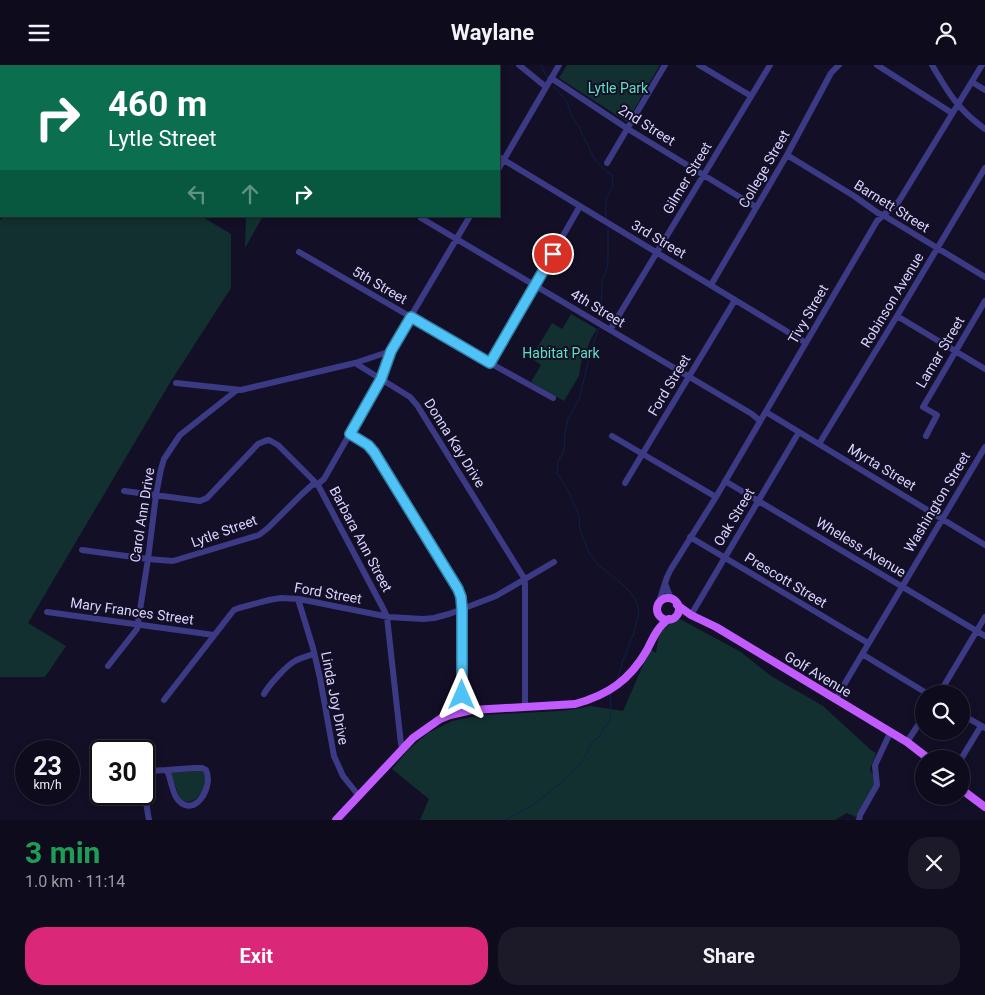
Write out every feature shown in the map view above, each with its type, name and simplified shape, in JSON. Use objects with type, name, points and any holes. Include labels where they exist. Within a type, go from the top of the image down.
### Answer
[{"type":"main road","points":[[336,820],[413,738],[440,719],[483,708],[575,704],[609,691],[628,676],[642,658],[654,634],[659,602],[664,599],[674,602],[678,611],[654,634]]},
{"type":"main road","name":"Golf Avenue","points":[[674,602],[692,615],[716,627],[907,742],[917,750]]},
{"type":"main road","points":[[658,613],[663,618],[672,617]]},
{"type":"main road","name":"Golf Avenue","points":[[672,617],[692,615]]},
{"type":"main road","points":[[970,796],[985,807]]},
{"type":"street","points":[[519,65],[546,87]]},
{"type":"street","points":[[501,158],[559,65]]},
{"type":"street","points":[[607,163],[666,65]]},
{"type":"street","points":[[699,65],[751,96]]},
{"type":"street","name":"Gilmer Street","points":[[610,330],[770,65]]},
{"type":"street","name":"College Street","points":[[711,285],[787,155],[831,73],[839,65]]},
{"type":"street","points":[[877,65],[952,113]]},
{"type":"street","points":[[932,65],[957,105],[972,120],[985,129]]},
{"type":"street","name":"Tivy Street","points":[[659,602],[671,569],[716,497],[876,221],[899,201],[982,65]]},
{"type":"street","name":"2nd Street","points":[[551,78],[628,129],[756,207]]},
{"type":"street","points":[[972,82],[985,89]]},
{"type":"street","name":"Barnett Street","points":[[787,155],[878,213],[985,277]]},
{"type":"street","name":"3rd Street","points":[[501,158],[806,343]]},
{"type":"street","name":"Robinson Avenue","points":[[819,444],[898,316],[985,168]]},
{"type":"street","points":[[490,363],[580,206]]},
{"type":"street","name":"Lytle Street","points":[[82,550],[167,561],[179,560],[259,535],[268,528],[312,485],[324,479],[381,379],[391,351],[469,217]]},
{"type":"street","name":"4th Street","points":[[421,218],[752,414],[760,421]]},
{"type":"street","name":"5th Street","points":[[299,252],[553,398]]},
{"type":"street","name":"Ford Street","points":[[625,483],[735,300]]},
{"type":"street","name":"Lamar Street","points":[[926,436],[937,415],[922,407],[985,301]]},
{"type":"street","points":[[898,316],[985,369]]},
{"type":"street","points":[[176,383],[241,390],[355,363],[391,351]]},
{"type":"street","name":"Donna Kay Drive","points":[[355,363],[410,397],[418,405],[522,573],[524,580],[525,707]]},
{"type":"street","name":"Carol Ann Drive","points":[[108,667],[134,635],[138,625],[156,495],[164,459],[180,435],[237,390]]},
{"type":"street","name":"Myrta Street","points":[[766,412],[985,545]]},
{"type":"street","name":"Oak Street","points":[[692,615],[799,432]]},
{"type":"street","points":[[350,434],[368,445],[374,452],[458,589],[462,609],[462,712]]},
{"type":"street","points":[[612,437],[716,497]]},
{"type":"street","name":"Barbara Ann Street","points":[[124,491],[200,501],[207,498],[258,444],[269,440],[278,445],[316,484],[387,617],[402,749]]},
{"type":"street","name":"Washington Street","points":[[835,700],[985,447]]},
{"type":"street","name":"Wheless Avenue","points":[[725,481],[985,636]]},
{"type":"street","name":"Prescott Street","points":[[690,537],[868,643]]},
{"type":"street","name":"Ford Street","points":[[164,700],[234,610],[239,608],[280,598],[298,599],[387,617],[428,619],[449,615],[496,596],[554,562]]},
{"type":"street","points":[[665,583],[674,602]]},
{"type":"street","name":"Linda Joy Drive","points":[[298,599],[320,678],[334,756],[343,776],[359,796]]},
{"type":"street","name":"Mary Frances Street","points":[[47,613],[214,635]]},
{"type":"street","points":[[944,685],[985,617]]},
{"type":"street","points":[[264,694],[268,687],[291,664],[314,654]]},
{"type":"street","points":[[862,654],[915,686]]},
{"type":"street","points":[[967,750],[983,727],[970,719]]},
{"type":"street","points":[[907,742],[915,730]]},
{"type":"street","points":[[860,820],[860,815],[877,785],[876,763],[890,733]]},
{"type":"street","points":[[149,820],[145,791],[146,779],[152,772],[167,770],[202,768],[206,770],[208,778],[204,795],[200,801],[192,805],[184,805],[174,793],[167,770]]},
{"type":"street","points":[[343,820],[344,811]]},
{"type":"green space","name":"Lytle Park","points":[[567,65],[660,65],[627,122],[559,78]]},
{"type":"green space","points":[[4,217],[203,217],[231,234],[231,288],[171,381],[28,623],[66,646],[45,677],[0,677],[0,220]]},
{"type":"green space","points":[[246,217],[262,217],[245,248]]},
{"type":"green space","name":"Habitat Park","points":[[571,314],[597,329],[581,363],[579,376],[564,401],[531,382],[541,365],[531,358],[552,323],[562,329]]},
{"type":"green space","points":[[680,619],[741,652],[771,676],[823,706],[876,753],[870,769],[874,776],[874,787],[856,817],[847,813],[835,820],[420,820],[429,799],[392,769],[409,749],[428,733],[452,721],[482,715],[560,711],[590,706],[623,711],[650,649],[656,653],[661,631]]},
{"type":"green space","points":[[170,771],[202,771],[205,773],[205,783],[200,795],[187,802],[180,799]]},
{"type":"waterway","points":[[541,65],[547,78]]},
{"type":"waterway","points":[[554,87],[566,100],[572,116],[594,158],[612,175],[613,188],[607,197],[606,218]]},
{"type":"waterway","points":[[601,320],[602,280],[606,273],[608,261],[608,227]]},
{"type":"waterway","points":[[599,328],[591,350],[579,399],[568,419],[564,451],[558,461],[557,473],[569,492],[579,516],[580,530],[590,554],[598,565],[631,593],[636,601],[639,613],[617,680]]},
{"type":"waterway","points":[[505,820],[533,805],[566,779],[583,760],[592,742],[600,736],[610,720],[611,693]]},
{"type":"route","points":[[462,695],[462,609],[458,589],[374,452],[368,445],[350,434],[381,379],[398,337],[411,317],[490,363],[553,254]]}]
